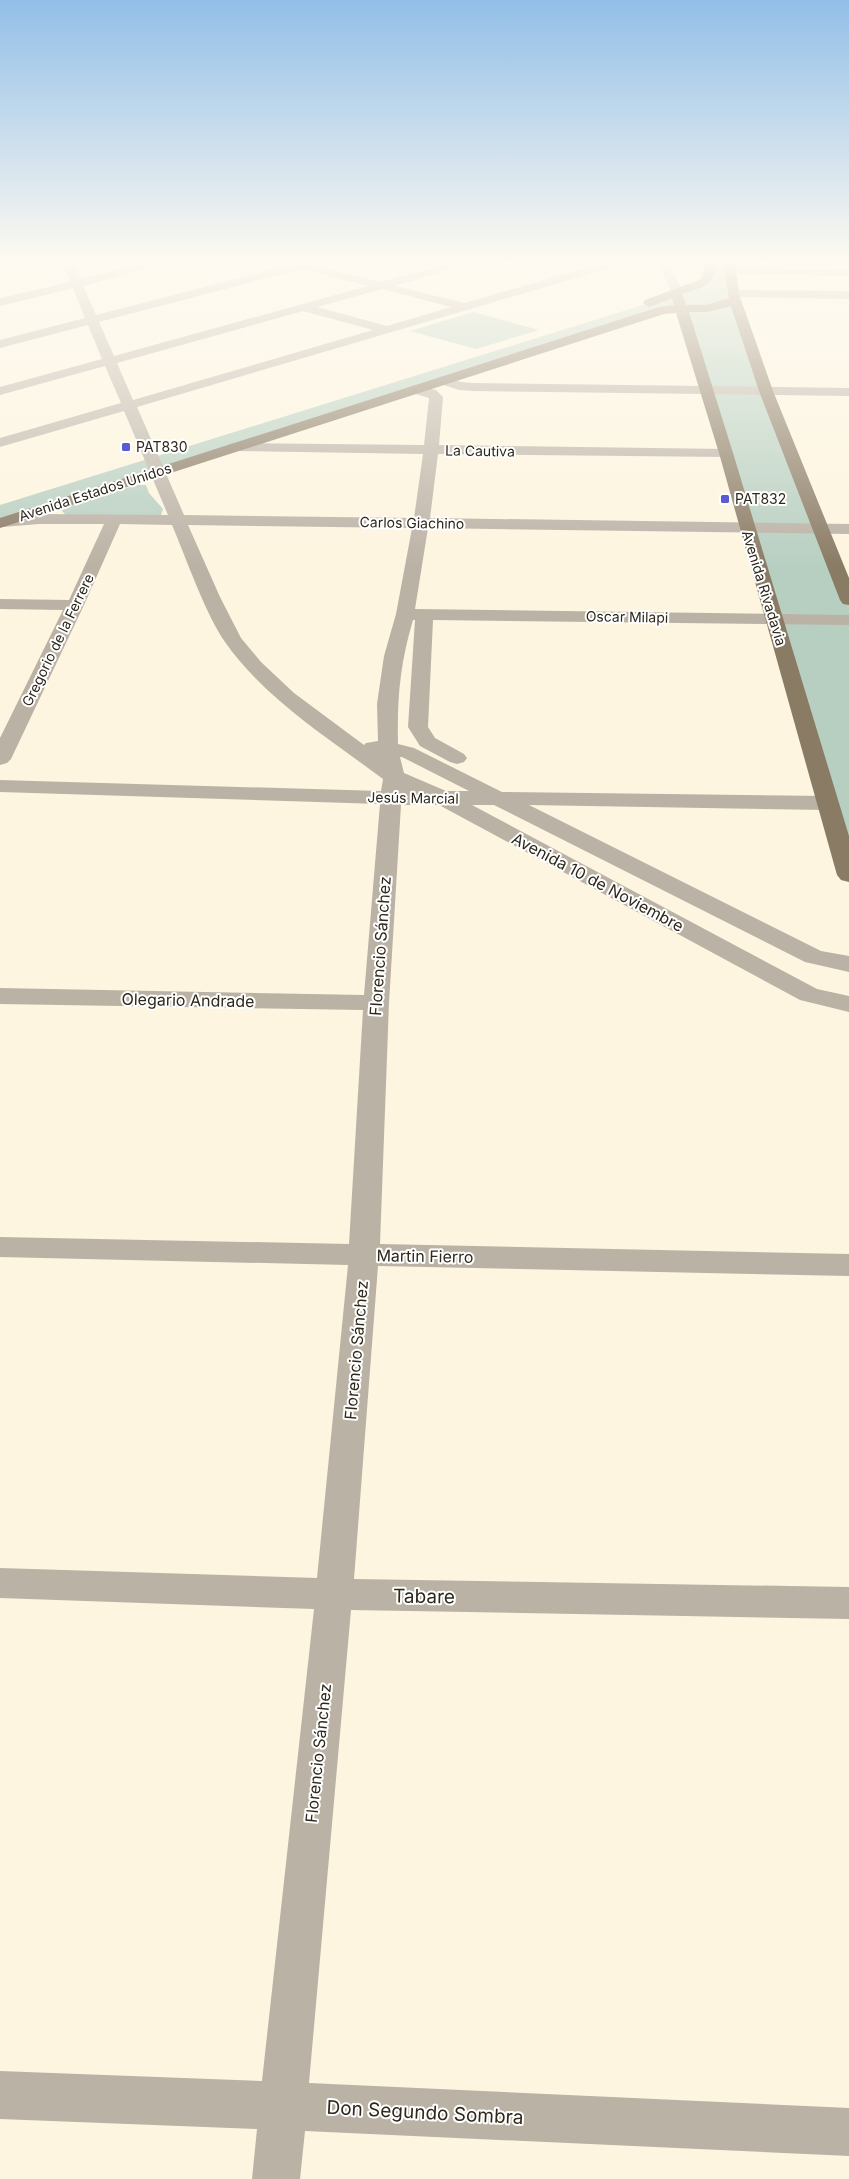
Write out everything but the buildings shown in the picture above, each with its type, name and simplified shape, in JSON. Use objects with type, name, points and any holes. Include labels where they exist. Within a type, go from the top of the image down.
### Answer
[{"type":"main road","name":"Avenida Estados Unidos","points":[[133,463],[159,461],[234,447],[476,363]]},
{"type":"main road","name":"Avenida Estados Unidos","points":[[424,381],[486,363]]},
{"type":"main road","name":"Avenida Rivadavia","points":[[698,363],[849,875]]},
{"type":"main road","points":[[756,363],[849,600]]},
{"type":"main road","name":"Avenida Estados Unidos","points":[[2,522],[159,461]]},
{"type":"street","points":[[0,391],[104,363]]},
{"type":"street","name":"Avenida 10 de Noviembre","points":[[111,363],[130,406],[159,461],[178,521],[211,597],[233,640],[254,666],[288,697],[354,745],[392,788],[443,798],[809,995],[849,1004]]},
{"type":"street","points":[[0,443],[277,363]]},
{"type":"street","points":[[424,381],[706,390],[849,392]]},
{"type":"street","name":"Florencio Sánchez","points":[[276,2179],[334,1594],[364,1254],[376,1003],[392,788],[388,748],[387,704],[393,656],[415,614],[421,524],[432,450],[436,397],[424,381]]},
{"type":"street","name":"La Cautiva","points":[[234,447],[726,453]]},
{"type":"street","name":"Carlos Giachino","points":[[2,522],[39,519],[114,519],[849,528]]},
{"type":"street","name":"Gregorio de la Ferrere","points":[[0,759],[75,605],[114,519]]},
{"type":"street","points":[[0,604],[75,605]]},
{"type":"street","points":[[415,614],[418,727],[422,736],[427,742],[531,798]]},
{"type":"street","name":"Oscar Milapi","points":[[415,614],[849,620]]},
{"type":"street","name":"Avenida 10 de Noviembre","points":[[354,745],[408,752],[495,798],[814,957],[849,964]]},
{"type":"street","name":"Jesús Marcial","points":[[0,786],[392,788]]},
{"type":"street","name":"Jesús Marcial","points":[[443,798],[827,803]]},
{"type":"street","name":"Olegario Andrade","points":[[0,996],[376,1003]]},
{"type":"street","name":"Martin Fierro","points":[[0,1247],[849,1265]]},
{"type":"street","name":"Tabare","points":[[0,1583],[334,1594],[849,1603]]},
{"type":"street","name":"Don Segundo Sombra","points":[[0,2095],[849,2132]]},
{"type":"green space","points":[[457,363],[501,363],[0,523],[0,505]]},
{"type":"green space","points":[[698,363],[759,363],[849,600],[849,875]]},
{"type":"green space","points":[[137,485],[146,485],[149,493],[163,509],[161,515],[66,515],[62,511],[64,506]]},
{"type":"place","name":"PAT830","points":[[126,447]]},
{"type":"place","name":"PAT832","points":[[725,499]]}]
